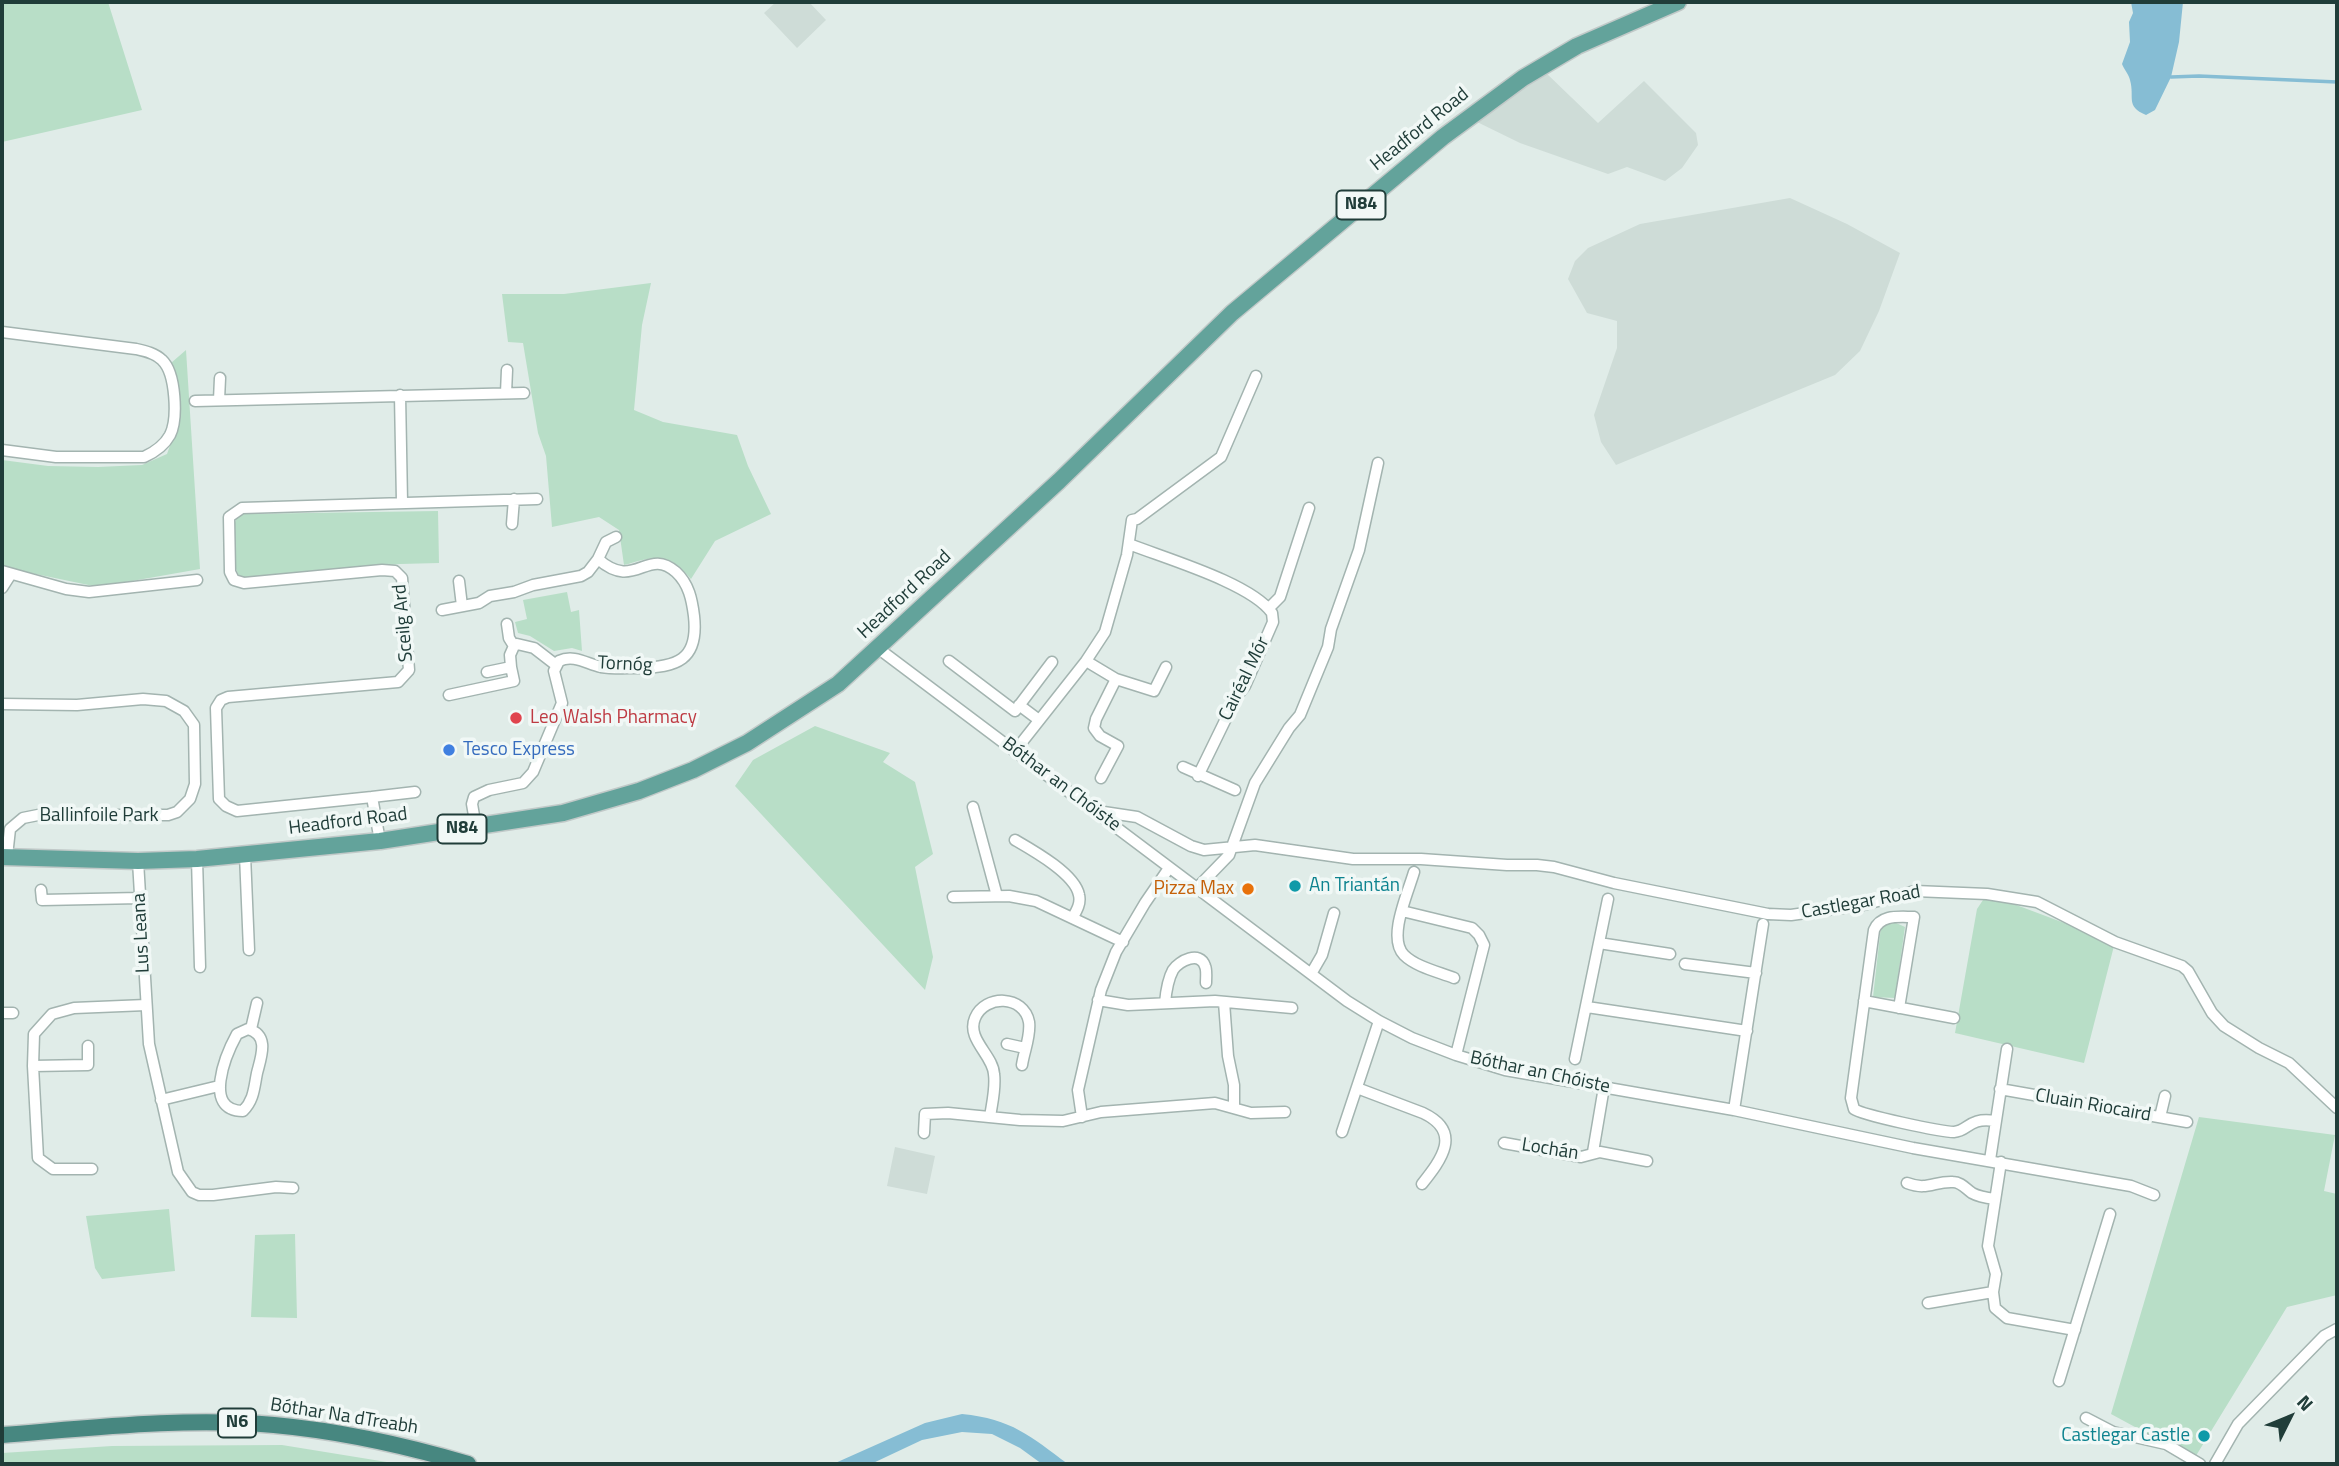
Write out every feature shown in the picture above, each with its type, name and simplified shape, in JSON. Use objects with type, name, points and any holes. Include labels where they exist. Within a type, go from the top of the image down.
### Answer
[{"type":"highway","name":"Bóthar Na dTreabh","points":[[2,1435],[178,1424],[272,1425],[371,1439],[468,1464]]},
{"type":"main road","name":"Headford Road","points":[[4,856],[138,861],[197,859],[380,841],[563,813],[639,791],[693,771],[747,743],[838,684],[1073,468],[1232,313],[1443,137],[1523,78],[1577,46],[1678,2]]},
{"type":"street","points":[[2,332],[151,353],[162,360],[169,370],[173,382],[174,407],[173,426],[169,437],[162,446],[144,457],[78,458],[2,450]]},
{"type":"street","points":[[506,393],[507,370]]},
{"type":"street","points":[[1015,751],[1086,661],[1108,626],[1129,544],[1132,520],[1221,457],[1256,376]]},
{"type":"street","points":[[219,379],[219,400]]},
{"type":"street","points":[[195,401],[524,393]]},
{"type":"street","points":[[400,396],[402,502]]},
{"type":"street","points":[[1196,889],[1234,847],[1255,783],[1300,715],[1328,647],[1331,629],[1359,550],[1378,463]]},
{"type":"street","points":[[512,524],[514,499]]},
{"type":"street","name":"Sceilg Ard","points":[[415,792],[237,811],[219,799],[216,708],[221,700],[398,682],[409,670],[402,578],[395,571],[244,583],[234,580],[230,572],[229,517],[242,508],[537,499]]},
{"type":"street","points":[[1129,544],[1225,581],[1269,608],[1280,597],[1309,508]]},
{"type":"street","points":[[442,610],[479,603],[490,596],[514,592],[533,584],[581,576],[588,572],[598,559],[606,542],[615,537]]},
{"type":"street","name":"Tornóg","points":[[556,665],[563,659],[572,658],[613,668],[664,667],[679,661],[692,645],[695,634],[692,600],[679,574],[668,566],[655,563],[630,572],[617,572],[598,559]]},
{"type":"street","points":[[2,588],[6,573],[89,592],[197,580]]},
{"type":"street","points":[[459,581],[461,606]]},
{"type":"street","name":"Cairéal Mór","points":[[1198,776],[1237,696],[1245,686],[1273,622],[1269,608]]},
{"type":"street","points":[[506,624],[514,646]]},
{"type":"street","points":[[476,827],[472,804],[474,797],[489,790],[523,783],[533,772],[562,703],[554,671],[556,665],[530,646],[514,646]]},
{"type":"street","points":[[449,695],[514,681],[510,655],[514,646]]},
{"type":"street","name":"Bóthar an Chóiste","points":[[878,649],[1311,974],[1379,1021],[1412,1038],[1505,1070],[1734,1110],[1913,1148],[2131,1185],[2154,1195]]},
{"type":"street","points":[[949,661],[1015,711],[1052,662]]},
{"type":"street","points":[[1086,661],[1116,679],[1154,691],[1166,667]]},
{"type":"street","points":[[487,672],[511,667]]},
{"type":"street","points":[[1101,778],[1118,746],[1100,736],[1094,728],[1116,679]]},
{"type":"street","name":"Ballinfoile Park","points":[[2,704],[77,705],[143,699],[166,701],[184,711],[194,725],[196,777],[190,799],[177,812],[168,815],[38,815],[23,818],[10,829],[4,856]]},
{"type":"street","points":[[1019,705],[1039,720]]},
{"type":"street","points":[[1183,767],[1198,776],[1212,778],[1235,790]]},
{"type":"street","points":[[372,797],[380,841]]},
{"type":"street","points":[[973,807],[997,896]]},
{"type":"street","name":"Castlegar Road","points":[[1096,811],[1136,817],[1204,850],[1255,845],[1353,859],[1421,859],[1537,865],[1768,914],[1791,915],[1852,906],[1915,891],[1987,894],[2037,902],[2115,942],[2182,966],[2188,971],[2212,1013],[2224,1026],[2289,1063],[2337,1108]]},
{"type":"street","points":[[1016,840],[1075,884],[1080,901],[1073,917]]},
{"type":"street","points":[[245,855],[249,950]]},
{"type":"street","points":[[197,859],[200,967]]},
{"type":"street","name":"Lus Leana","points":[[138,861],[149,1044],[178,1172],[192,1192],[213,1195],[276,1187],[293,1188]]},
{"type":"street","points":[[1082,1117],[1078,1090],[1106,974],[1144,903],[1169,868]]},
{"type":"street","points":[[1414,872],[1396,933],[1398,945],[1404,955],[1427,968],[1454,978]]},
{"type":"street","points":[[41,890],[43,900],[140,898]]},
{"type":"street","points":[[953,897],[997,896],[1036,901],[1123,942]]},
{"type":"street","points":[[1575,1059],[1608,899]]},
{"type":"street","points":[[1402,911],[1472,928],[1484,945],[1456,1055]]},
{"type":"street","points":[[1311,974],[1322,955],[1335,913]]},
{"type":"street","points":[[1899,1008],[1914,917],[1891,917],[1876,925],[1851,1098],[1854,1108],[1868,1114],[1955,1132],[1976,1120],[1995,1121]]},
{"type":"street","points":[[1734,1110],[1763,924]]},
{"type":"street","points":[[1600,943],[1670,954]]},
{"type":"street","points":[[1166,1003],[1171,974],[1175,966],[1182,961],[1195,958],[1202,960],[1205,964],[1206,983]]},
{"type":"street","points":[[1685,964],[1756,974]]},
{"type":"street","points":[[990,1117],[994,1072],[976,1040],[973,1027],[975,1017],[990,1003],[1002,1000],[1019,1005],[1029,1020],[1029,1032],[1021,1065]]},
{"type":"street","points":[[1098,1000],[1128,1005],[1224,1002],[1293,1008]]},
{"type":"street","points":[[1864,1001],[1954,1018]]},
{"type":"street","points":[[1224,1002],[1228,1056],[1234,1085],[1234,1108]]},
{"type":"street","points":[[251,1029],[257,1003]]},
{"type":"street","points":[[92,1169],[53,1169],[38,1158],[34,1034],[52,1014],[75,1008],[146,1005]]},
{"type":"street","points":[[1587,1007],[1747,1031]]},
{"type":"street","points":[[1342,1132],[1379,1021]]},
{"type":"street","points":[[251,1029],[260,1036],[263,1051],[253,1096],[249,1106],[243,1111],[233,1110],[226,1107],[219,1086],[237,1034],[251,1029]]},
{"type":"street","points":[[1007,1044],[1025,1048]]},
{"type":"street","points":[[33,1066],[88,1065],[88,1046]]},
{"type":"street","points":[[1990,1160],[2007,1049]]},
{"type":"street","points":[[161,1100],[219,1086]]},
{"type":"street","name":"Lochán","points":[[1504,1143],[1581,1157],[1590,1156],[1593,1152],[1604,1087]]},
{"type":"street","points":[[1357,1088],[1423,1113],[1434,1118],[1439,1125],[1446,1143],[1444,1153],[1439,1164],[1422,1184]]},
{"type":"street","name":"Cluain Riocaird","points":[[2000,1089],[2187,1122]]},
{"type":"street","points":[[2160,1117],[2165,1096]]},
{"type":"street","points":[[924,1133],[925,1114],[948,1113],[1050,1122],[1137,1108],[1215,1103],[1251,1113],[1285,1112]]},
{"type":"street","name":"Lochán","points":[[1593,1152],[1647,1161]]},
{"type":"street","points":[[2001,1162],[1988,1246],[1996,1274],[1993,1292],[1995,1308],[2007,1318],[2075,1330]]},
{"type":"street","points":[[67,1181],[68,1168]]},
{"type":"street","points":[[1907,1183],[1925,1186],[1953,1182],[1974,1195],[1995,1199]]},
{"type":"street","points":[[2059,1381],[2110,1214]]},
{"type":"street","points":[[1928,1303],[1993,1292]]},
{"type":"street","points":[[2215,1464],[2238,1424],[2324,1336],[2337,1329]]},
{"type":"street","points":[[2086,1418],[2113,1432],[2166,1444],[2200,1464]]},
{"type":"shaded area","points":[[776,2],[809,2],[826,20],[797,48],[764,13]]},
{"type":"shaded area","points":[[1544,71],[1598,123],[1644,81],[1696,133],[1698,145],[1682,168],[1665,181],[1627,167],[1608,174],[1520,143],[1473,120]]},
{"type":"shaded area","points":[[1790,198],[1847,224],[1900,253],[1879,311],[1860,351],[1835,375],[1616,465],[1601,442],[1594,415],[1617,348],[1617,321],[1587,313],[1568,279],[1575,261],[1588,248],[1640,224]]},
{"type":"shaded area","points":[[895,1147],[935,1156],[927,1194],[887,1186]]},
{"type":"green space","points":[[2,2],[108,2],[142,110],[2,142]]},
{"type":"green space","points":[[651,283],[642,325],[634,410],[663,422],[737,435],[748,466],[771,514],[715,541],[691,579],[675,564],[661,558],[624,565],[619,530],[599,517],[552,527],[546,456],[538,433],[523,343],[508,342],[502,294],[564,294]]},
{"type":"green space","points":[[186,350],[200,569],[98,587],[2,567],[2,460],[48,466],[98,467],[142,465],[167,454],[179,420],[171,363]]},
{"type":"green space","points":[[438,511],[439,563],[400,564],[245,579],[239,576],[236,569],[234,526],[236,519],[242,514]]},
{"type":"green space","points":[[567,592],[571,612],[579,610],[582,651],[572,648],[554,651],[530,636],[518,633],[515,622],[527,619],[523,600]]},
{"type":"green space","points":[[815,726],[890,753],[883,762],[915,782],[933,854],[915,867],[933,957],[925,990],[735,786],[753,760]]},
{"type":"green space","points":[[1987,894],[2115,942],[2084,1063],[1955,1033],[1977,909]]},
{"type":"green space","points":[[1894,922],[1905,927],[1895,998],[1873,997],[1881,926]]},
{"type":"green space","points":[[2199,1117],[2335,1135],[2324,1191],[2337,1194],[2337,1295],[2287,1307],[2194,1459],[2111,1414]]},
{"type":"green space","points":[[169,1209],[175,1271],[102,1279],[95,1268],[86,1216]]},
{"type":"green space","points":[[295,1234],[297,1318],[251,1317],[255,1235]]},
{"type":"green space","points":[[282,1445],[399,1464],[2,1464],[2,1453],[112,1446]]},
{"type":"water","points":[[2131,2],[2183,2],[2179,42],[2171,77],[2155,110],[2146,115],[2133,105],[2130,80],[2122,64],[2130,42],[2129,22],[2133,13]]},
{"type":"water","points":[[962,1414],[994,1420],[1020,1430],[1068,1464],[1042,1464],[1020,1448],[992,1434],[962,1432],[922,1440],[871,1464],[833,1464],[925,1423]]},
{"type":"waterway","points":[[2171,77],[2337,82]]},
{"type":"place","name":"Leo Walsh Pharmacy","points":[[516,718]]},
{"type":"place","name":"Tesco Express","points":[[449,750]]},
{"type":"place","name":"An Triantán","points":[[1295,886]]},
{"type":"place","name":"Pizza Max","points":[[1248,889]]},
{"type":"place","name":"Castlegar Castle","points":[[2204,1436]]}]
